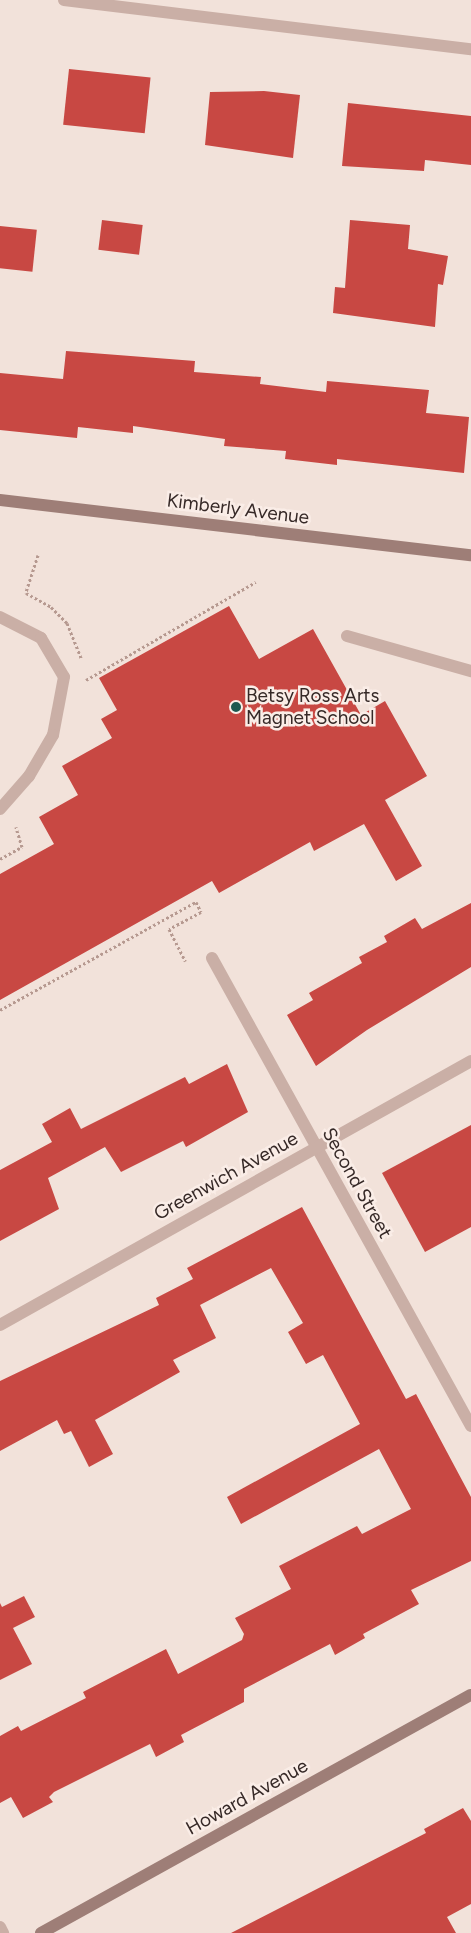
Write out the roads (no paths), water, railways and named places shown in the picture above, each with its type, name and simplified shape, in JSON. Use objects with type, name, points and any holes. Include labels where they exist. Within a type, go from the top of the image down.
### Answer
[{"type":"main road","name":"Kimberly Avenue","points":[[0,500],[471,555]]},
{"type":"main road","name":"Howard Avenue","points":[[41,1933],[471,1695]]},
{"type":"street","points":[[64,0],[471,50]]},
{"type":"street","points":[[0,616],[41,638],[64,677],[53,734],[29,776],[0,809]]},
{"type":"street","points":[[347,636],[471,671]]},
{"type":"street","name":"Second Street","points":[[212,958],[471,1426]]},
{"type":"street","name":"Greenwich Avenue","points":[[0,1325],[471,1061]]},
{"type":"street","points":[[0,1927],[3,1933]]},
{"type":"place","name":"Betsy Ross Arts Magnet School","points":[[236,707]]}]
